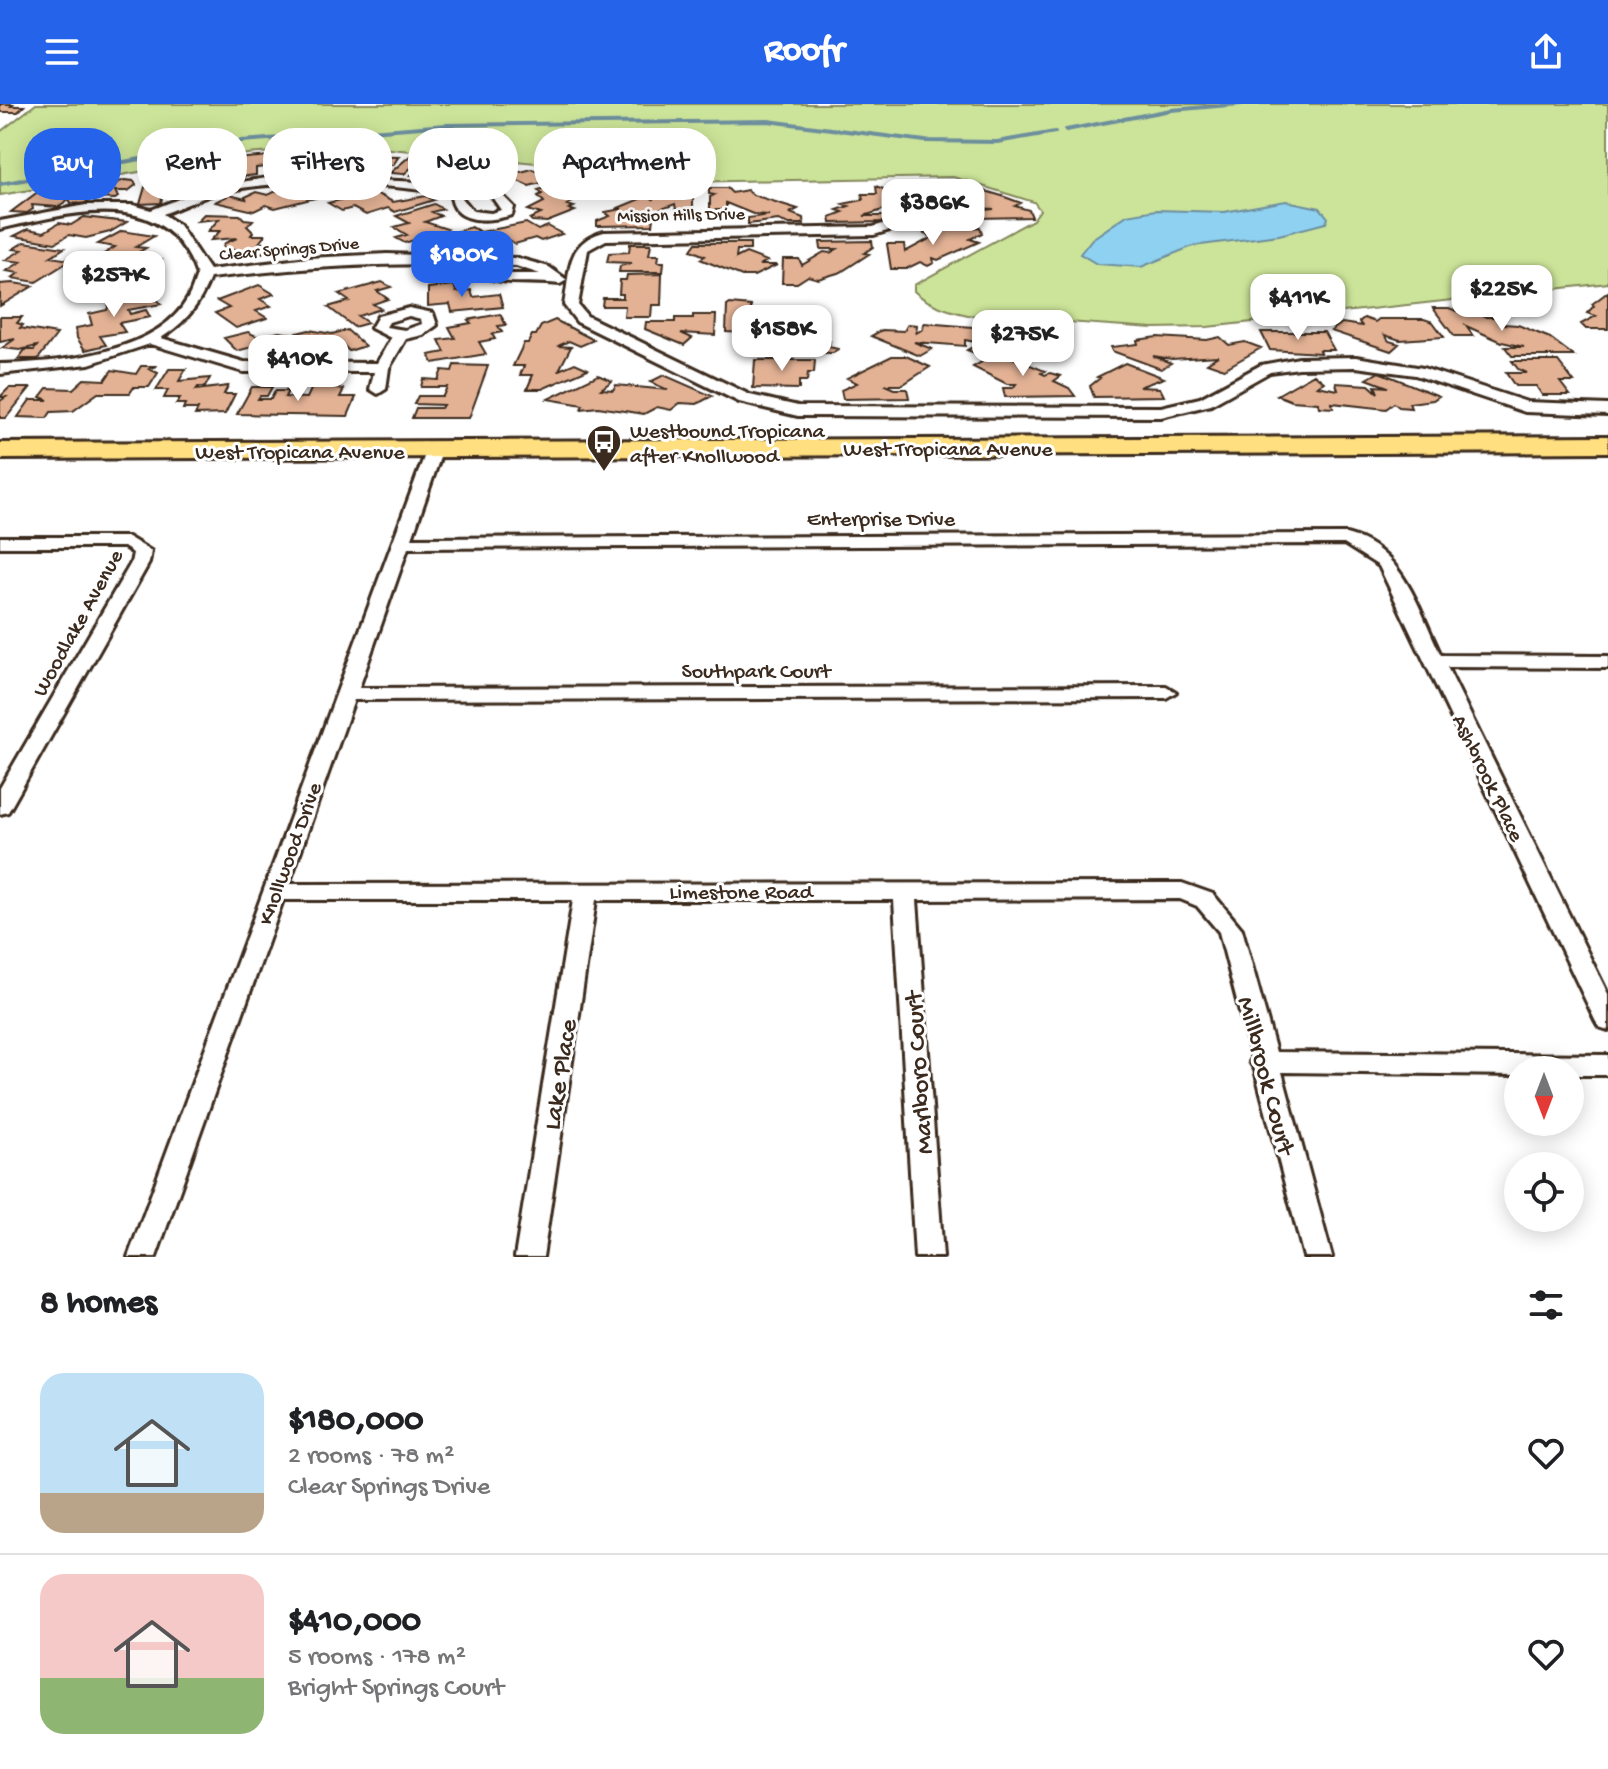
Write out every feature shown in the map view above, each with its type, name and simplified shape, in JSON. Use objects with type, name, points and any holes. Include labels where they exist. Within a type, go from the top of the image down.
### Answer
[{"type":"main road","name":"West Tropicana Avenue","points":[[0,451],[1608,444]]},
{"type":"street","points":[[150,215],[213,190],[280,180],[408,185]]},
{"type":"street","points":[[0,225],[80,210],[122,210],[150,215],[175,229],[204,275],[183,314],[149,339],[80,362],[0,369]]},
{"type":"street","name":"Mission Hills Drive","points":[[955,212],[904,214],[896,217],[895,224],[890,228],[874,231],[604,236],[582,246],[571,305],[582,319],[745,399],[786,410],[1161,412],[1205,402],[1266,368],[1299,363],[1356,362],[1418,371],[1525,407],[1608,410]]},
{"type":"street","name":"Clear Springs Drive","points":[[204,275],[361,259],[473,263],[490,275],[509,279],[555,279],[575,285]]},
{"type":"street","points":[[378,389],[382,378],[381,368],[392,354],[400,335]]},
{"type":"street","points":[[149,339],[243,367],[381,368]]},
{"type":"street","name":"Knollwood Drive","points":[[142,1257],[435,449]]},
{"type":"street","name":"Enterprise Drive","points":[[401,543],[1346,539],[1360,544]]},
{"type":"street","name":"Woodlake Avenue","points":[[0,542],[128,542],[142,551],[140,563],[0,807]]},
{"type":"street","name":"Ashbrook Place","points":[[1360,544],[1375,552],[1387,564],[1608,1020]]},
{"type":"street","points":[[1434,661],[1608,662]]},
{"type":"street","name":"Southpark Court","points":[[346,694],[1166,692]]},
{"type":"street","name":"Marlboro Court","points":[[905,889],[929,1257]]},
{"type":"street","name":"Lake Place","points":[[529,1257],[586,891]]},
{"type":"street","name":"Limestone Road","points":[[274,892],[1182,891],[1205,900]]},
{"type":"street","name":"Millbrook Court","points":[[1205,900],[1230,929],[1263,1062],[1318,1257]]},
{"type":"street","points":[[1263,1062],[1608,1065]]},
{"type":"green space","points":[[36,104],[1608,104],[1608,283],[1207,327],[1153,328],[968,315],[925,300],[914,291],[914,285],[1033,220],[1040,210],[1034,202],[953,177],[716,181],[716,128],[534,128],[534,163],[518,161],[518,128],[408,128],[408,151],[392,149],[392,128],[263,128],[263,153],[247,154],[247,128],[137,128],[137,172],[121,175],[121,128],[24,128],[24,191],[0,195],[0,132]]},
{"type":"water","points":[[1286,201],[1320,208],[1328,218],[1326,223],[1279,235],[1193,246],[1141,267],[1097,264],[1080,254],[1092,239],[1127,215],[1156,210],[1224,212]]},
{"type":"building","points":[[0,104],[24,106],[18,112],[0,112]]},
{"type":"building","points":[[263,156],[263,167],[256,168],[256,175],[247,176],[247,158]]},
{"type":"building","points":[[408,158],[408,170],[404,174],[392,171]]},
{"type":"building","points":[[534,170],[534,185],[518,181],[518,171]]},
{"type":"building","points":[[121,181],[134,181],[136,185],[128,191],[121,191]]},
{"type":"building","points":[[927,182],[965,185],[1002,196],[1021,203],[1015,206],[1029,210],[1032,217],[976,218],[974,211],[994,209],[978,208],[949,197],[950,203],[935,203]]},
{"type":"building","points":[[915,185],[919,207],[903,207],[902,201],[893,197],[895,206],[864,216],[884,216],[884,222],[831,223],[830,217],[843,212],[837,210],[849,206],[843,204],[863,200],[862,194],[877,194],[876,186],[888,191]]},
{"type":"building","points":[[716,188],[727,188],[732,193],[747,190],[753,195],[798,209],[790,213],[803,218],[804,224],[778,220],[748,224],[748,218],[769,215],[753,214],[726,203],[726,210],[710,210],[710,200],[716,200]]},
{"type":"building","points":[[256,192],[263,194],[263,200],[307,200],[275,208],[266,205],[254,211],[215,202],[247,200],[247,196]]},
{"type":"building","points":[[27,200],[68,200],[58,207],[32,205],[33,209],[27,213],[11,212]]},
{"type":"building","points":[[70,200],[89,200],[84,204],[71,203]]},
{"type":"building","points":[[141,200],[162,200],[161,203],[140,204]]},
{"type":"building","points":[[340,200],[434,200],[395,212],[388,208],[366,215],[353,208],[342,211],[328,203]]},
{"type":"building","points":[[542,200],[573,200],[567,205],[574,207],[569,209],[575,211],[547,222],[532,221],[530,219],[541,214],[528,210],[544,202]]},
{"type":"building","points":[[637,200],[693,200],[693,210],[676,210],[675,204],[635,219],[654,219],[653,225],[597,226],[597,221],[610,216],[605,212],[622,209],[618,208]]},
{"type":"building","points":[[434,204],[443,209],[432,212],[441,216],[425,222],[447,229],[405,243],[396,238],[407,235],[394,227],[409,223],[396,216]]},
{"type":"building","points":[[204,214],[240,215],[253,220],[247,226],[253,232],[251,235],[265,235],[259,243],[271,247],[259,255],[235,254],[239,250],[226,250],[223,246],[225,243],[237,238],[211,240],[220,231],[208,231],[219,219],[197,221]]},
{"type":"building","points":[[84,217],[127,222],[110,232],[86,238],[69,235],[55,243],[14,236],[28,229],[44,232],[59,223],[71,225]]},
{"type":"building","points":[[526,223],[538,230],[548,226],[562,234],[541,241],[535,238],[515,244],[505,238],[482,245],[458,231],[471,227],[481,232]]},
{"type":"building","points":[[980,227],[982,233],[970,239],[979,242],[938,260],[933,258],[934,263],[928,266],[920,262],[906,269],[891,269],[887,244],[904,244],[905,252],[933,237],[924,234],[923,228]]},
{"type":"building","points":[[122,231],[154,236],[136,247],[146,248],[134,255],[161,260],[152,265],[160,266],[142,278],[106,269],[120,261],[99,257],[115,247],[98,244]]},
{"type":"building","points":[[872,241],[873,247],[864,253],[869,254],[841,272],[818,279],[808,276],[797,283],[782,283],[783,259],[799,259],[802,265],[824,252],[837,249],[821,249],[820,242]]},
{"type":"building","points":[[24,242],[64,248],[50,257],[71,260],[36,282],[12,278],[19,273],[6,271],[21,262],[5,260],[22,250],[13,249]]},
{"type":"building","points":[[696,243],[750,243],[750,250],[737,250],[736,258],[746,253],[767,261],[759,265],[777,265],[754,276],[742,276],[700,259],[705,256],[691,250]]},
{"type":"building","points":[[630,244],[651,244],[649,255],[659,255],[658,262],[664,262],[663,272],[619,272],[620,266],[632,263],[607,262],[609,253],[629,252]]},
{"type":"building","points":[[662,274],[661,305],[652,305],[651,317],[624,317],[625,306],[602,306],[603,298],[623,298],[623,294],[619,294],[620,280],[626,280],[627,275]]},
{"type":"building","points":[[382,282],[391,287],[377,291],[388,299],[373,304],[381,309],[358,316],[368,323],[354,327],[328,307],[349,301],[339,294]]},
{"type":"building","points":[[0,284],[33,286],[0,306]]},
{"type":"building","points":[[259,285],[274,294],[260,299],[271,306],[256,311],[267,318],[236,328],[215,313],[229,308],[217,301]]},
{"type":"building","points":[[454,285],[456,292],[471,290],[473,297],[499,294],[503,307],[452,312],[450,304],[428,306],[428,288]]},
{"type":"building","points":[[150,290],[161,304],[128,310],[130,314],[146,310],[150,317],[119,323],[125,332],[100,336],[106,345],[85,350],[77,338],[76,328],[92,325],[89,314],[107,310],[109,304],[132,299],[131,294]]},
{"type":"building","points":[[1608,292],[1608,329],[1586,329],[1581,324],[1596,316],[1587,313],[1594,306],[1592,304]]},
{"type":"building","points":[[727,306],[751,306],[751,310],[761,310],[814,326],[810,329],[824,333],[820,341],[830,341],[829,347],[838,349],[833,353],[769,352],[769,343],[792,343],[751,331],[755,329],[755,319],[745,325],[744,333],[726,332]]},
{"type":"building","points":[[1433,308],[1449,308],[1467,315],[1477,311],[1486,317],[1499,317],[1504,324],[1518,325],[1550,338],[1574,356],[1512,356],[1505,347],[1524,347],[1502,342],[1466,326],[1473,336],[1454,336]]},
{"type":"building","points":[[500,314],[506,325],[498,326],[502,332],[492,334],[495,339],[479,342],[486,354],[433,363],[429,355],[445,352],[439,340],[455,338],[449,327]]},
{"type":"building","points":[[693,315],[716,315],[715,335],[681,333],[692,338],[684,345],[645,329],[646,322],[675,322],[675,318],[693,318]]},
{"type":"building","points":[[0,317],[22,317],[17,323],[23,325],[20,328],[57,334],[38,359],[18,359],[25,350],[34,350],[37,346],[20,350],[2,348],[15,339],[0,342]]},
{"type":"building","points":[[1364,318],[1375,322],[1379,319],[1424,319],[1433,322],[1444,337],[1400,340],[1385,335],[1389,341],[1399,344],[1391,351],[1331,331],[1342,323],[1362,326],[1359,322]]},
{"type":"building","points":[[555,320],[594,340],[580,346],[569,341],[558,346],[571,347],[559,370],[575,363],[588,369],[542,389],[527,389],[533,375],[520,375],[524,366],[513,366],[524,343],[536,335],[541,326]]},
{"type":"building","points":[[924,323],[973,327],[988,324],[988,329],[1023,334],[982,356],[967,350],[980,343],[965,340],[965,346],[914,342],[932,349],[920,356],[871,336],[882,330],[904,331],[908,324],[917,325],[916,333],[923,329]]},
{"type":"building","points":[[309,330],[332,334],[347,330],[365,346],[349,351],[342,344],[336,348],[338,351],[321,356],[309,348],[286,357],[279,349],[267,353],[252,347],[237,351],[224,338],[248,332],[258,337]]},
{"type":"building","points":[[1261,332],[1324,332],[1334,350],[1319,350],[1320,353],[1270,350]]},
{"type":"building","points":[[1157,337],[1207,340],[1220,337],[1229,345],[1245,342],[1261,348],[1224,369],[1207,363],[1218,356],[1172,359],[1153,356],[1171,363],[1161,369],[1112,351],[1111,347],[1138,344],[1137,340]]},
{"type":"building","points":[[996,354],[1045,371],[1041,373],[1045,375],[1061,376],[1054,381],[1069,388],[1075,396],[1005,397],[1003,388],[1013,388],[1016,384],[1007,384],[973,367]]},
{"type":"building","points":[[892,356],[906,356],[930,367],[902,385],[885,385],[907,389],[909,398],[843,399],[841,390],[857,383],[847,378]]},
{"type":"building","points":[[755,360],[815,360],[814,373],[808,373],[807,381],[799,381],[799,389],[753,388]]},
{"type":"building","points":[[1512,361],[1558,361],[1574,382],[1560,382],[1570,395],[1542,395],[1536,386],[1515,386],[1506,373],[1527,373],[1518,369]]},
{"type":"building","points":[[1125,363],[1164,378],[1139,387],[1160,388],[1164,396],[1094,397],[1090,386],[1100,378],[1097,377]]},
{"type":"building","points":[[454,365],[488,366],[469,418],[412,418],[416,408],[441,408],[443,405],[414,404],[418,396],[443,396],[447,387],[421,387],[423,379],[438,380],[442,370],[452,371]]},
{"type":"building","points":[[141,366],[157,366],[149,369],[158,373],[149,387],[134,387],[130,393],[98,393],[73,411],[51,412],[47,418],[18,417],[30,400],[48,400],[40,397],[47,388],[73,389],[84,379],[105,380],[112,370],[136,374]]},
{"type":"building","points":[[169,369],[186,369],[179,381],[210,378],[205,387],[196,390],[228,386],[224,394],[235,394],[225,414],[195,415],[198,409],[183,409],[185,404],[176,404],[180,398],[164,398],[168,390],[156,390]]},
{"type":"building","points":[[1379,372],[1439,396],[1433,400],[1409,403],[1411,408],[1399,407],[1394,403],[1386,409],[1332,403],[1333,408],[1319,407],[1318,403],[1292,401],[1277,395],[1314,374],[1324,382],[1317,386],[1338,390],[1336,383],[1369,385],[1378,393],[1375,386],[1388,387],[1367,379]]},
{"type":"building","points":[[598,375],[612,381],[601,389],[613,390],[616,385],[668,390],[650,382],[664,375],[712,396],[697,404],[680,403],[671,410],[657,407],[644,414],[598,407],[581,409],[583,405],[548,399]]},
{"type":"building","points":[[313,385],[344,389],[340,397],[356,397],[348,416],[237,414],[252,387],[272,387],[267,396],[258,399],[271,399],[275,391],[288,391],[285,397],[307,398]]},
{"type":"building","points":[[9,388],[30,388],[6,418],[0,418],[0,401],[6,397],[0,397]]},
{"type":"waterway","points":[[1066,130],[1171,110],[1241,104]]},
{"type":"waterway","points":[[0,184],[242,141],[447,125],[768,121],[925,141],[997,142],[1055,132]]},
{"type":"place","name":"Westbound Tropicana after Knollwood","points":[[604,473]]}]
